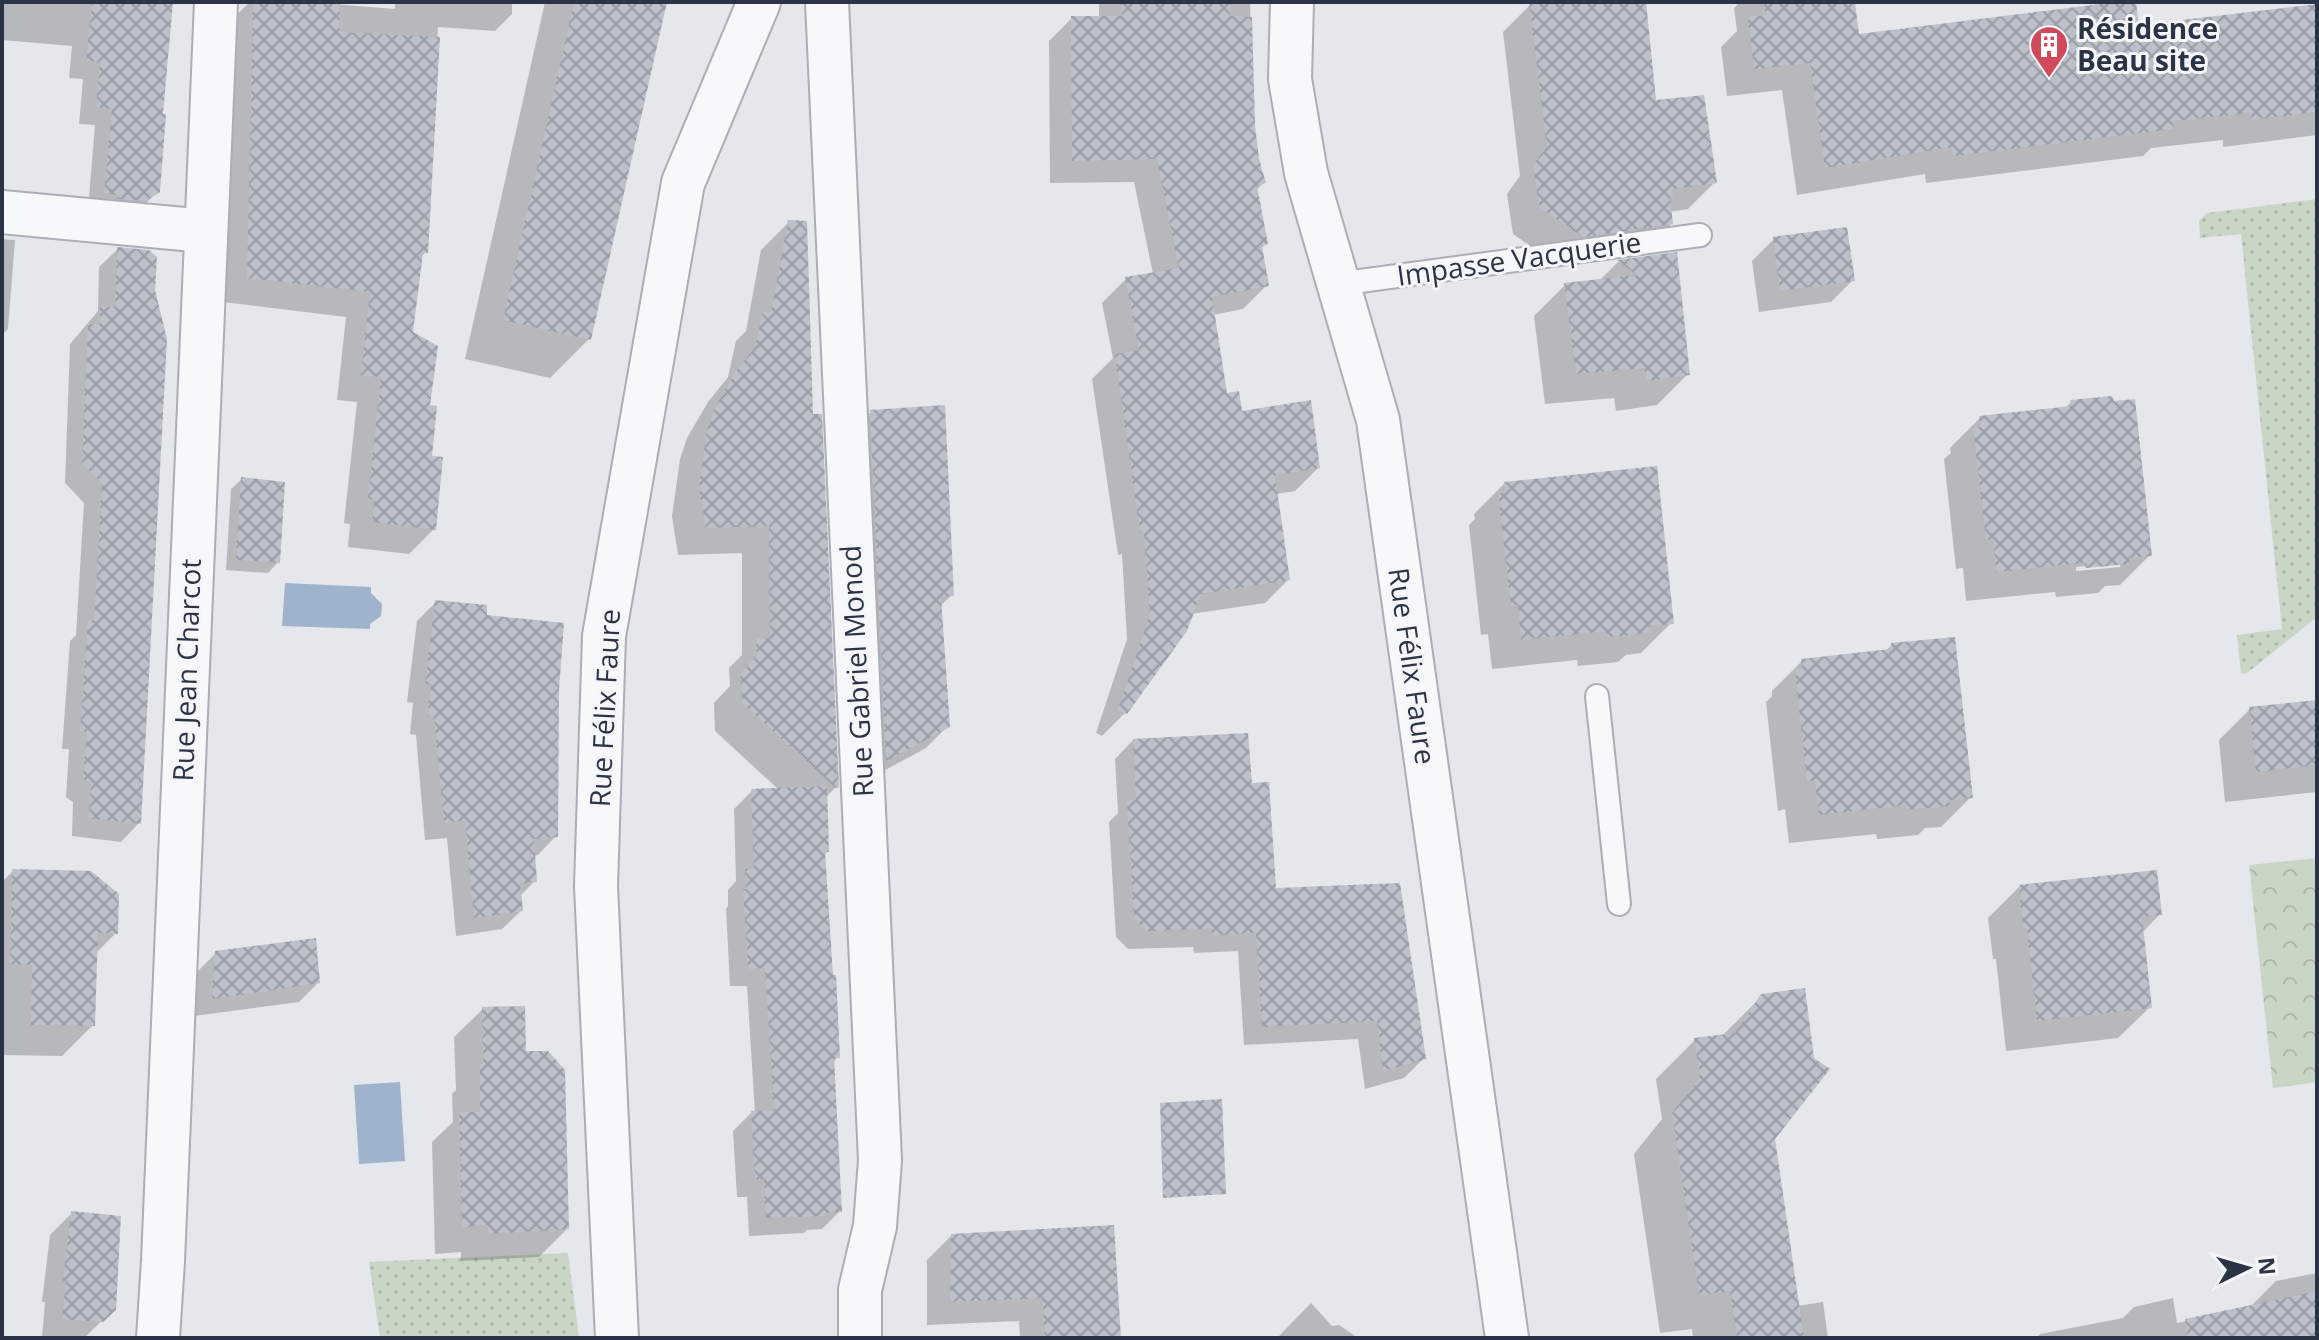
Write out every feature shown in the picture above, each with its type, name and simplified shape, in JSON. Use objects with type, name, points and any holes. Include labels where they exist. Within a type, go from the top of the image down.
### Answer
[{"type":"street","name":"Rue Jean Charcot","points":[[158,1338],[216,2]]},
{"type":"street","name":"Rue Félix Faure","points":[[617,1338],[596,886],[604,636],[683,183],[759,2]]},
{"type":"street","name":"Rue Gabriel Monod","points":[[827,2],[880,1160],[875,1226],[860,1290],[860,1338]]},
{"type":"street","name":"Rue Félix Faure","points":[[1292,2],[1290,79],[1306,173],[1378,420],[1507,1338]]},
{"type":"street","points":[[2,212],[205,231]]},
{"type":"lane","name":"Impasse Vacquerie","points":[[1338,284],[1700,235]]},
{"type":"lane","points":[[1597,696],[1619,904]]},
{"type":"green space","points":[[2317,199],[2317,617],[2247,673],[2241,674],[2237,635],[2282,629],[2241,234],[2200,238],[2199,221],[2207,213]]},
{"type":"green space","points":[[2317,858],[2317,1082],[2273,1088],[2249,865]]},
{"type":"green space","points":[[568,1253],[579,1338],[380,1338],[369,1262]]},
{"type":"water","points":[[285,583],[371,587],[371,593],[382,604],[381,616],[370,624],[370,629],[282,626]]},
{"type":"water","points":[[400,1082],[405,1161],[359,1164],[354,1085]]},
{"type":"building","points":[[92,2],[173,2],[160,192],[146,201],[118,199],[118,195],[104,193],[112,109],[96,107],[100,62],[86,61]]},
{"type":"building","points":[[253,2],[340,2],[339,32],[440,37],[428,253],[423,253],[413,332],[438,346],[430,405],[437,406],[432,456],[443,457],[436,530],[373,522],[374,500],[368,498],[381,377],[361,375],[370,292],[247,278]]},
{"type":"building","points":[[574,2],[667,2],[591,340],[503,320]]},
{"type":"building","points":[[1122,2],[1229,2],[1230,16],[1252,17],[1255,125],[1259,159],[1266,183],[1257,186],[1268,244],[1262,246],[1269,286],[1212,297],[1227,393],[1239,391],[1242,411],[1311,400],[1320,468],[1275,475],[1290,580],[1201,594],[1187,631],[1127,714],[1118,710],[1150,614],[1144,532],[1140,532],[1115,354],[1139,350],[1125,277],[1179,268],[1157,159],[1072,161],[1071,16],[1122,16]]},
{"type":"building","points":[[1529,2],[1646,2],[1656,100],[1704,95],[1717,183],[1672,189],[1673,224],[1583,237],[1539,207],[1533,165],[1547,147]]},
{"type":"building","points":[[1764,2],[1855,2],[1859,34],[2117,2],[2136,2],[2139,25],[2317,4],[2317,112],[2251,120],[2250,113],[2174,121],[2173,129],[1953,156],[1952,147],[1825,168],[1810,63],[1754,69],[1748,17],[1766,15]]},
{"type":"building","points":[[788,220],[807,221],[813,414],[822,414],[839,787],[836,788],[742,703],[741,673],[757,656],[756,639],[770,638],[769,526],[706,528],[699,487],[707,430],[715,408],[735,372],[755,348],[763,311],[771,313]]},
{"type":"building","points":[[1847,227],[1855,281],[1780,291],[1773,237]]},
{"type":"building","points":[[117,247],[149,250],[157,257],[155,290],[167,339],[141,824],[89,818],[91,783],[83,779],[87,732],[80,731],[88,620],[94,621],[102,484],[82,464],[88,324],[100,324],[100,306],[115,307]]},
{"type":"building","points":[[1677,252],[1690,375],[1646,381],[1645,368],[1576,374],[1564,283],[1637,275],[1617,260]]},
{"type":"building","points":[[2112,396],[2114,401],[2135,399],[2152,556],[2129,558],[2130,564],[2086,568],[2084,563],[1996,572],[1993,539],[1986,540],[1973,427],[1980,427],[1979,416],[2072,406],[2070,400]]},
{"type":"building","points":[[945,405],[954,596],[941,597],[950,727],[886,761],[870,410]]},
{"type":"building","points":[[1657,466],[1674,624],[1650,626],[1650,633],[1608,637],[1606,631],[1521,640],[1518,605],[1511,606],[1498,493],[1505,493],[1504,482]]},
{"type":"building","points":[[241,477],[285,482],[280,563],[236,560]]},
{"type":"building","points":[[435,600],[487,605],[487,615],[564,623],[559,690],[558,837],[534,839],[537,882],[520,883],[523,911],[474,918],[465,821],[444,822],[434,716],[428,716],[431,684],[425,684]]},
{"type":"building","points":[[1955,637],[1973,798],[1949,800],[1950,806],[1906,810],[1906,805],[1819,815],[1815,780],[1807,782],[1795,670],[1802,669],[1801,659],[1891,649],[1891,643]]},
{"type":"building","points":[[2317,700],[2317,765],[2256,772],[2249,707]]},
{"type":"building","points":[[1248,733],[1252,783],[1269,782],[1276,888],[1400,883],[1426,1059],[1383,1071],[1377,1021],[1262,1027],[1256,933],[1212,935],[1212,929],[1147,931],[1134,918],[1127,801],[1136,800],[1133,739]]},
{"type":"building","points":[[827,786],[829,852],[825,852],[840,1058],[834,1058],[842,1212],[825,1213],[825,1216],[766,1218],[764,1179],[755,1179],[751,1111],[774,1110],[765,968],[748,969],[743,889],[746,889],[745,869],[754,869],[751,789]]},
{"type":"building","points":[[12,869],[91,871],[119,894],[118,934],[98,933],[95,1026],[31,1025],[32,965],[10,964]]},
{"type":"building","points":[[2157,870],[2162,915],[2142,917],[2152,1008],[2037,1021],[2019,885]]},
{"type":"building","points":[[316,938],[320,983],[212,999],[215,951]]},
{"type":"building","points":[[1805,988],[1814,1058],[1830,1069],[1775,1139],[1804,1338],[1737,1338],[1730,1291],[1699,1295],[1672,1113],[1700,1078],[1694,1038],[1735,1033],[1761,994]]},
{"type":"building","points":[[525,1006],[526,1051],[548,1051],[565,1070],[569,1229],[488,1234],[488,1225],[462,1227],[459,1112],[480,1112],[482,1007]]},
{"type":"building","points":[[1222,1099],[1226,1194],[1163,1198],[1160,1103]]},
{"type":"building","points":[[71,1211],[121,1216],[116,1310],[103,1322],[62,1319]]},
{"type":"building","points":[[1114,1225],[1121,1338],[1045,1338],[1042,1298],[950,1302],[951,1234]]},
{"type":"building","points":[[2317,1291],[2317,1338],[2187,1338],[2185,1319]]},
{"type":"place","name":"Résidence Beau site","points":[[2049,79]]}]
